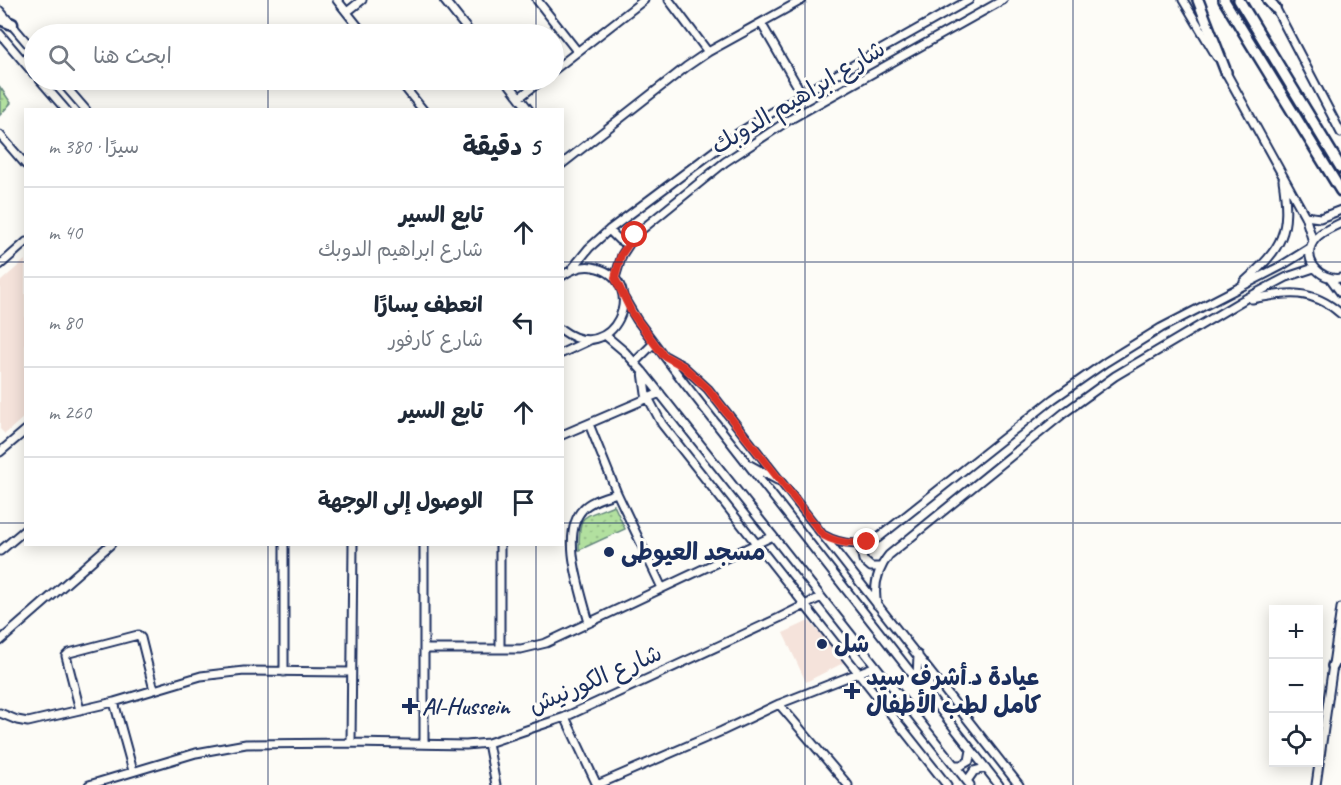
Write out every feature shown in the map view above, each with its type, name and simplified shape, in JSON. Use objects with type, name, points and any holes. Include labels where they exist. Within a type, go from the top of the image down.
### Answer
[{"type":"highway","points":[[0,19],[12,24]]},
{"type":"main road","points":[[1198,0],[1226,72]]},
{"type":"main road","points":[[1224,0],[1339,187]]},
{"type":"main road","points":[[1239,0],[1341,168]]},
{"type":"main road","points":[[1333,666],[1341,648]]},
{"type":"street","points":[[337,0],[356,24]]},
{"type":"street","points":[[347,12],[362,0]]},
{"type":"street","points":[[444,0],[463,24]]},
{"type":"street","points":[[537,0],[556,24]]},
{"type":"street","points":[[669,0],[708,52]]},
{"type":"street","points":[[565,161],[708,52],[802,0]]},
{"type":"street","name":"شارع ابراهيم الدوبك","points":[[572,269],[589,248],[609,230],[737,134],[802,94],[969,0]]},
{"type":"street","name":"شارع ابراهيم الدوبك","points":[[615,278],[621,255],[644,227],[725,162],[767,133],[1002,0]]},
{"type":"street","points":[[1183,0],[1226,72],[1305,216],[1312,245],[1310,255],[1314,268],[1324,276],[1341,278]]},
{"type":"street","points":[[564,62],[641,1]]},
{"type":"street","points":[[1272,3],[1341,133]]},
{"type":"street","points":[[0,11],[24,39]]},
{"type":"street","points":[[760,23],[802,94]]},
{"type":"street","points":[[0,34],[24,62]]},
{"type":"street","points":[[564,34],[577,51]]},
{"type":"street","points":[[49,90],[64,108]]},
{"type":"street","points":[[69,90],[84,108]]},
{"type":"street","points":[[407,90],[421,108]]},
{"type":"street","points":[[514,90],[528,108]]},
{"type":"street","points":[[520,97],[529,90]]},
{"type":"street","points":[[0,135],[24,163]]},
{"type":"street","points":[[1237,289],[1271,256],[1282,236],[1287,214],[1282,174]]},
{"type":"street","points":[[1305,216],[1320,218],[1341,210]]},
{"type":"street","points":[[823,535],[849,544],[867,542],[883,535],[1053,399],[1106,362],[1161,328],[1291,261],[1312,245],[1322,233],[1341,223]]},
{"type":"street","points":[[609,230],[619,240],[628,244]]},
{"type":"street","points":[[0,265],[24,245]]},
{"type":"street","points":[[564,274],[581,267],[600,268],[615,278],[632,313],[663,355],[999,785]]},
{"type":"street","points":[[877,605],[876,581],[881,567],[894,549],[1089,394],[1142,359],[1243,300],[1287,278],[1314,268]]},
{"type":"street","points":[[1330,278],[1341,293]]},
{"type":"street","points":[[1243,300],[1283,294],[1301,294],[1324,301],[1341,314]]},
{"type":"street","points":[[564,352],[605,335],[614,328],[620,319],[624,298]]},
{"type":"street","points":[[564,331],[572,336],[591,339]]},
{"type":"street","points":[[605,335],[635,362],[968,783],[974,771],[986,768]]},
{"type":"street","points":[[635,362],[654,343]]},
{"type":"street","points":[[663,355],[683,366],[700,381],[1019,785]]},
{"type":"street","points":[[643,372],[648,398],[662,424],[948,785]]},
{"type":"street","points":[[564,434],[660,393]]},
{"type":"street","points":[[589,424],[617,493],[662,588]]},
{"type":"street","points":[[0,452],[24,432]]},
{"type":"street","points":[[747,463],[782,482]]},
{"type":"street","points":[[589,623],[574,563],[574,527],[583,509],[590,503],[617,493]]},
{"type":"street","points":[[0,551],[24,531]]},
{"type":"street","points":[[424,649],[521,649],[546,643],[773,536]]},
{"type":"street","points":[[867,542],[861,550],[863,560],[871,567],[881,567]]},
{"type":"street","points":[[0,641],[109,546]]},
{"type":"street","points":[[284,546],[284,672]]},
{"type":"street","points":[[351,743],[353,546]]},
{"type":"street","points":[[424,546],[424,744]]},
{"type":"street","points":[[500,546],[500,648]]},
{"type":"street","name":"شارع الكورنيش","points":[[89,785],[196,753],[246,744],[488,743],[565,717],[821,597]]},
{"type":"street","points":[[1316,785],[1341,608]]},
{"type":"street","points":[[80,710],[66,656],[69,653],[138,635],[141,638],[154,690]]},
{"type":"street","points":[[917,678],[918,655]]},
{"type":"street","points":[[565,717],[597,785],[779,704],[876,666]]},
{"type":"street","points":[[0,713],[28,722],[114,702],[201,676],[222,673],[351,672]]},
{"type":"street","points":[[114,702],[133,771]]},
{"type":"street","points":[[779,704],[848,785]]},
{"type":"street","points":[[488,743],[496,785]]},
{"type":"street","points":[[954,765],[962,765],[969,761],[971,750]]},
{"type":"shaded area","points":[[24,261],[24,417],[5,434],[0,429],[0,282]]},
{"type":"shaded area","points":[[809,621],[845,662],[806,682],[783,633]]},
{"type":"green space","points":[[0,87],[11,103],[0,115]]},
{"type":"green space","points":[[614,505],[625,529],[579,550],[580,529],[584,518]]},
{"type":"place","name":"مسجد العيوطى","points":[[609,552]]},
{"type":"place","name":"شل","points":[[822,644]]},
{"type":"place","name":"عيادة د.أشرف سيد كامل لطب الأطفال","points":[[852,691]]},
{"type":"place","name":"Al-Hussein","points":[[410,706]]},
{"type":"route","points":[[635,235],[621,255],[615,278],[628,306],[641,326],[663,355],[674,359],[708,389],[823,535],[849,544],[867,542]]}]
